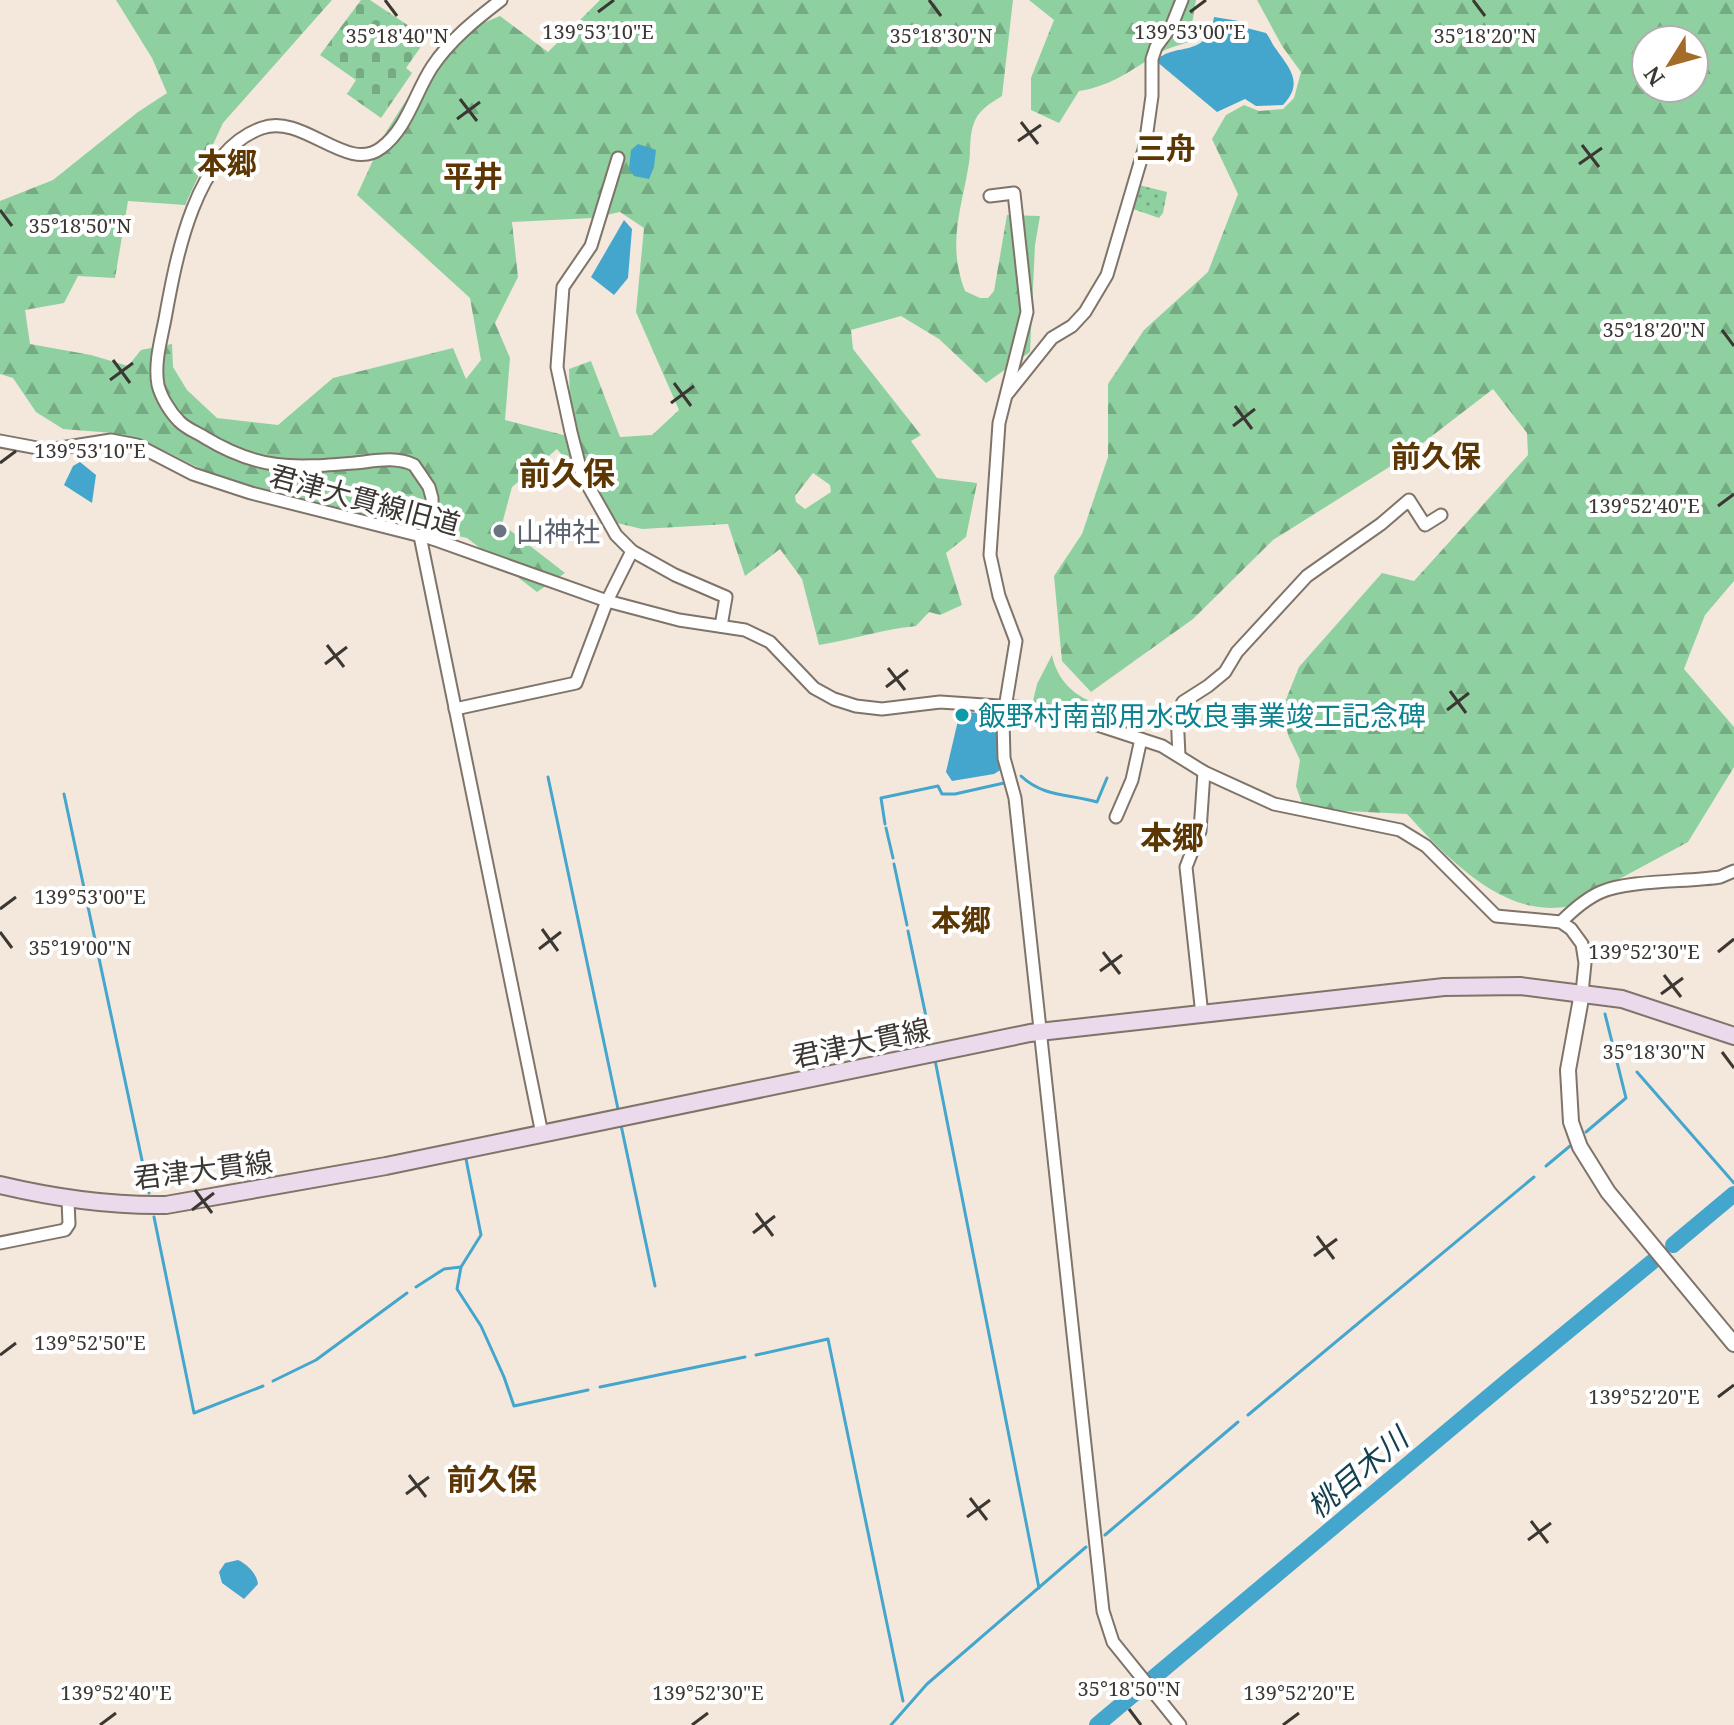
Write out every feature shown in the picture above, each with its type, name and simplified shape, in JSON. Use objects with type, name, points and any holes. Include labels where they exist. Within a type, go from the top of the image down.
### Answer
[{"type":"main road","name":"君津大貫線","points":[[0,1185],[68,1200],[129,1206],[166,1205],[308,1181],[1041,1032],[1486,985],[1622,999],[1734,1036]]},
{"type":"street","points":[[433,539],[432,498],[429,487],[414,465],[392,459],[298,468],[274,466],[234,454],[179,421],[162,397],[158,382],[158,359],[184,236],[211,173],[226,152],[256,130],[274,124],[310,134],[354,154],[378,151],[392,139],[431,68],[453,40],[501,0]]},
{"type":"street","points":[[1008,394],[1052,338],[1072,326],[1085,312],[1107,275],[1145,146],[1152,96],[1152,59],[1156,47],[1172,25],[1182,0]]},
{"type":"street","points":[[618,158],[591,246],[563,287],[557,367],[582,475],[616,535],[632,551],[675,575],[726,597],[721,626]]},
{"type":"street","points":[[990,196],[1014,193],[1027,312],[999,423],[990,535],[992,572],[1016,641],[1005,707],[1004,758],[1015,798],[1103,1611],[1113,1642],[1180,1725]]},
{"type":"street","name":"君津大貫線旧道","points":[[0,441],[48,450],[111,440],[137,445],[193,474],[433,539],[607,601],[679,620],[745,630],[770,642],[814,688],[834,699],[882,709],[940,702],[1064,714],[1141,739],[1274,804],[1400,830],[1426,846],[1496,916],[1561,922]]},
{"type":"street","points":[[1179,756],[1177,713],[1183,702],[1225,672],[1237,652],[1307,576],[1381,524],[1409,500],[1425,525],[1441,515]]},
{"type":"street","points":[[420,536],[542,1134]]},
{"type":"street","points":[[455,709],[576,683],[607,601],[632,551]]},
{"type":"street","points":[[1116,817],[1132,780],[1141,739]]},
{"type":"street","points":[[1202,1015],[1186,867],[1200,831],[1204,772]]},
{"type":"street","points":[[1734,871],[1699,881],[1626,886],[1602,891],[1570,912],[1561,922],[1571,929],[1582,944],[1585,963],[1568,1070],[1571,1122],[1580,1147],[1608,1192],[1734,1344]]},
{"type":"street","points":[[0,1243],[65,1230],[69,1224],[68,1200]]},
{"type":"green space","points":[[116,0],[332,0],[223,123],[185,205],[128,201],[115,278],[78,276],[64,303],[25,310],[30,344],[91,355],[128,366],[141,350],[172,344],[173,367],[187,390],[217,418],[278,425],[333,378],[453,348],[466,379],[481,360],[470,298],[357,195],[386,132],[445,39],[500,16],[548,52],[600,0],[1013,0],[1002,96],[988,105],[975,121],[956,242],[965,291],[988,298],[994,291],[1007,215],[1040,216],[1035,245],[1030,352],[986,383],[939,339],[901,316],[851,330],[853,349],[921,435],[911,441],[937,478],[977,483],[966,537],[946,553],[962,605],[940,615],[929,612],[916,626],[819,645],[802,579],[780,549],[745,576],[728,524],[642,529],[617,523],[557,449],[512,487],[502,524],[565,573],[537,592],[467,538],[223,480],[165,451],[113,433],[63,429],[36,412],[13,378],[0,374],[0,201],[53,180],[138,112],[167,93],[152,58]],"holes":[[[620,212],[644,228],[636,312],[679,410],[652,435],[620,437],[591,361],[569,369],[571,437],[505,420],[510,358],[495,323],[518,277],[512,222],[593,218]],[[813,473],[830,485],[831,492],[805,509],[796,502],[795,496]]]},
{"type":"green space","points":[[361,0],[370,0],[427,38],[406,68],[412,73],[381,118],[347,94],[356,80],[320,55]]},
{"type":"green space","points":[[1029,0],[1196,0],[1189,42],[1162,51],[1111,81],[1079,91],[1059,123],[1031,110],[1031,78],[1054,20]]},
{"type":"green space","points":[[1257,0],[1734,0],[1734,581],[1705,615],[1684,669],[1734,727],[1734,767],[1688,842],[1569,906],[1545,908],[1522,904],[1500,894],[1459,866],[1407,814],[1304,809],[1296,786],[1300,760],[1288,735],[1283,707],[1299,667],[1382,573],[1414,581],[1528,455],[1527,433],[1493,389],[1402,459],[1273,540],[1193,619],[1091,692],[1062,661],[1054,576],[1082,534],[1108,457],[1108,384],[1144,330],[1208,272],[1238,194],[1212,139],[1226,115],[1244,105],[1259,111],[1283,109],[1294,98],[1301,72],[1282,46]]},
{"type":"green space","points":[[1139,185],[1167,192],[1159,218],[1133,209]]},
{"type":"green space","points":[[1052,655],[1064,682],[1088,700],[1074,713],[1035,705],[1033,701],[1037,684]]},
{"type":"water","points":[[1214,17],[1239,21],[1243,27],[1266,33],[1293,76],[1293,90],[1283,105],[1256,106],[1245,99],[1217,112],[1156,61],[1163,55],[1198,45],[1211,30]]},
{"type":"water","points":[[638,144],[656,150],[649,179],[634,176],[629,169],[631,150]]},
{"type":"water","points":[[624,220],[632,229],[628,278],[614,295],[591,277]]},
{"type":"water","points":[[80,462],[96,475],[92,503],[64,485],[73,466]]},
{"type":"water","points":[[966,712],[995,714],[1002,769],[994,774],[952,781],[946,772],[959,716],[965,717]]},
{"type":"water","points":[[238,1560],[251,1570],[258,1584],[244,1599],[222,1583],[219,1572],[225,1563]]},
{"type":"waterway","points":[[1021,776],[1038,788],[1097,802],[1107,778]]},
{"type":"waterway","points":[[548,777],[618,1109]]},
{"type":"waterway","points":[[885,824],[881,798],[938,786],[942,794],[955,794],[1004,783]]},
{"type":"waterway","points":[[64,794],[149,1193]]},
{"type":"waterway","points":[[886,828],[893,858]]},
{"type":"waterway","points":[[894,864],[907,925]]},
{"type":"waterway","points":[[908,931],[932,1045]]},
{"type":"waterway","points":[[1586,1132],[1626,1098],[1605,1014]]},
{"type":"waterway","points":[[935,1060],[1039,1588]]},
{"type":"waterway","points":[[1637,1072],[1734,1183]]},
{"type":"waterway","points":[[621,1125],[655,1286]]},
{"type":"waterway","points":[[1546,1166],[1570,1146]]},
{"type":"waterway","points":[[461,1267],[481,1235],[465,1154]]},
{"type":"waterway","points":[[1248,1415],[1534,1177]]},
{"type":"waterway","name":"桃目木川","points":[[1673,1245],[1734,1194]]},
{"type":"waterway","points":[[154,1217],[194,1413],[263,1386]]},
{"type":"waterway","name":"桃目木川","points":[[1097,1725],[1652,1262]]},
{"type":"waterway","points":[[416,1287],[444,1269],[461,1267],[457,1289],[481,1326],[514,1406],[588,1390]]},
{"type":"waterway","points":[[273,1381],[316,1360],[407,1293]]},
{"type":"waterway","points":[[756,1355],[828,1339],[903,1701]]},
{"type":"waterway","points":[[600,1387],[745,1357]]},
{"type":"waterway","points":[[1105,1535],[1238,1422]]},
{"type":"waterway","points":[[891,1725],[927,1684],[1086,1547]]},
{"type":"place","name":"山神社","points":[[500,531]]},
{"type":"place","name":"飯野村南部用水改良事業竣工記念碑","points":[[962,715]]},
{"type":"district","name":"三舟","points":[[1166,147]]},
{"type":"district","name":"本郷","points":[[227,162]]},
{"type":"district","name":"平井","points":[[473,175]]},
{"type":"district","name":"前久保","points":[[1436,455]]},
{"type":"district","name":"前久保","points":[[567,472]]},
{"type":"district","name":"本郷","points":[[1172,836]]},
{"type":"district","name":"本郷","points":[[961,919]]},
{"type":"district","name":"前久保","points":[[492,1478]]}]
